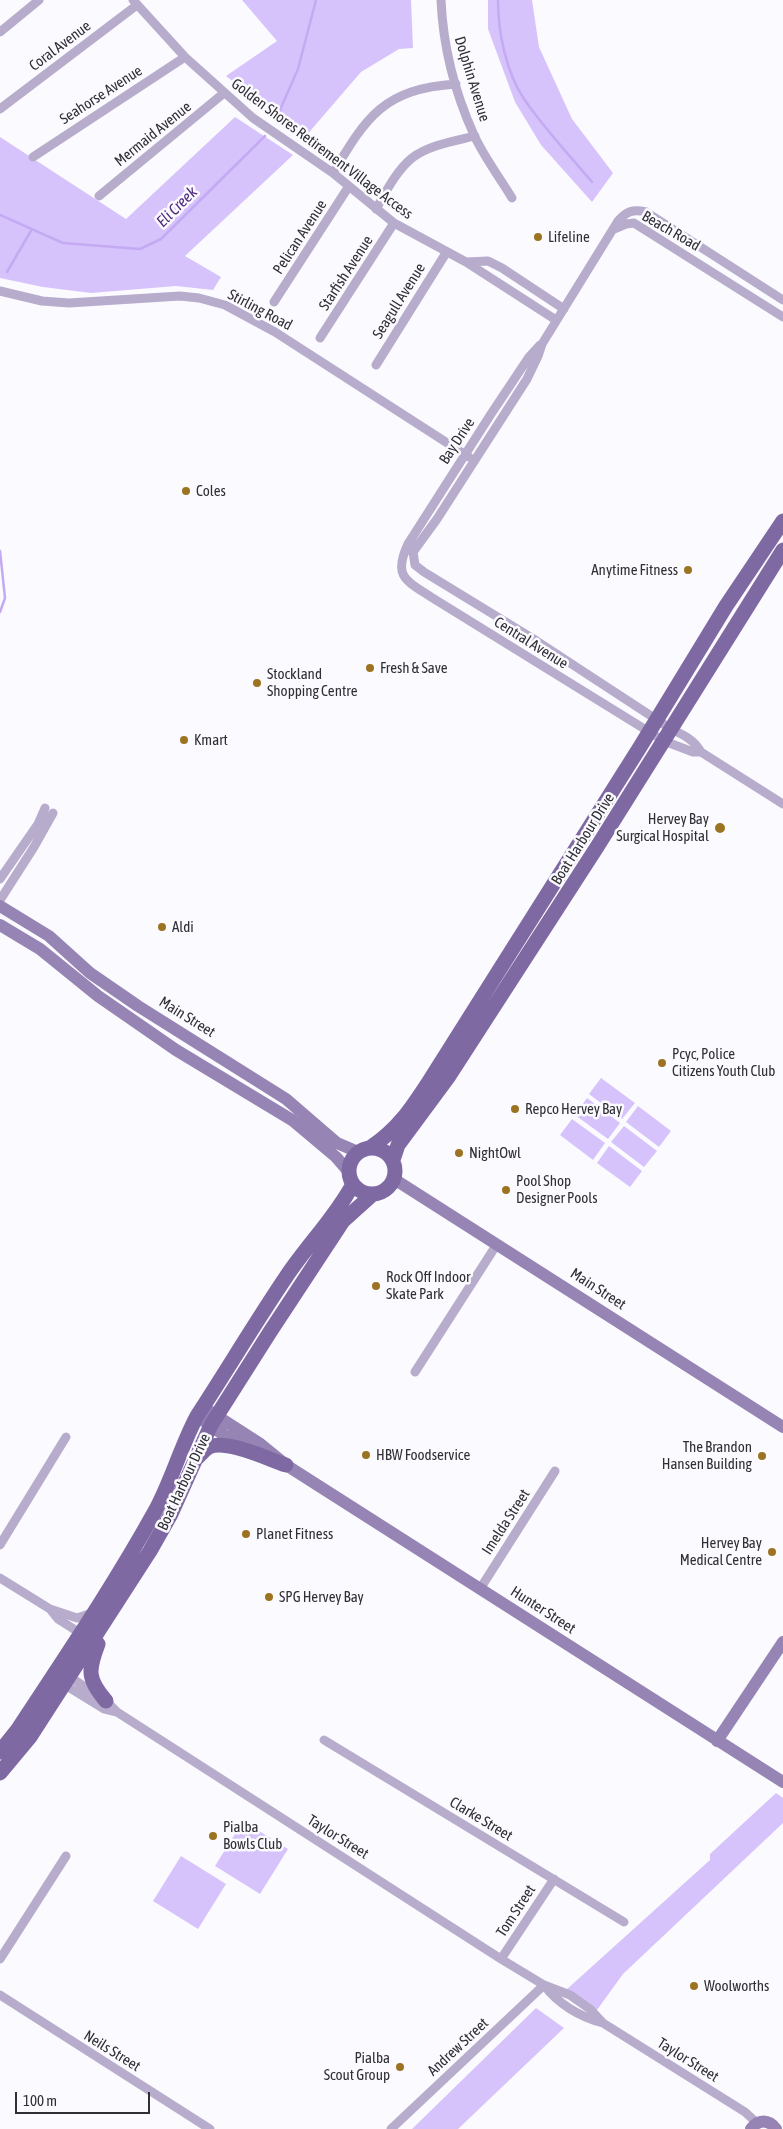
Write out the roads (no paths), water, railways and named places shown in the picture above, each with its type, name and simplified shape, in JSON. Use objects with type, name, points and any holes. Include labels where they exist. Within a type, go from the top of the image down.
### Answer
[{"type":"main road","name":"Boat Harbour Drive","points":[[365,1150],[388,1136],[419,1097],[537,912],[726,606],[783,521]]},
{"type":"main road","name":"Boat Harbour Drive","points":[[393,1160],[398,1145],[449,1076],[668,735],[783,550]]},
{"type":"main road","points":[[537,912],[551,905],[570,876],[586,863]]},
{"type":"main road","points":[[365,1150],[384,1150],[393,1160],[395,1166],[394,1179],[386,1190],[372,1194],[358,1190],[351,1178],[353,1157],[365,1150]]},
{"type":"main road","name":"Boat Harbour Drive","points":[[0,1752],[18,1729],[155,1511],[200,1412],[286,1278],[312,1241],[337,1212],[351,1178]]},
{"type":"main road","name":"Boat Harbour Drive","points":[[0,1773],[30,1737],[67,1681],[171,1514],[214,1420],[344,1221],[372,1194]]},
{"type":"main road","points":[[194,1461],[207,1448],[215,1445],[230,1447],[286,1465]]},
{"type":"main road","points":[[80,1632],[93,1628],[113,1599],[132,1578]]},
{"type":"main road","points":[[106,1700],[94,1688],[90,1670],[91,1662],[109,1615]]},
{"type":"street","points":[[0,32],[39,0]]},
{"type":"street","name":"Dolphin Avenue","points":[[441,0],[443,30],[456,84],[475,136],[512,198]]},
{"type":"street","name":"Golden Shores Retirement Village Access","points":[[135,2],[185,57],[253,118],[333,173],[394,223],[446,253],[466,262],[556,320]]},
{"type":"street","name":"Coral Avenue","points":[[0,109],[135,2]]},
{"type":"street","name":"Seahorse Avenue","points":[[33,156],[185,57]]},
{"type":"street","points":[[333,173],[357,133],[377,111],[392,99],[431,86],[456,84]]},
{"type":"street","name":"Mermaid Avenue","points":[[99,196],[224,93]]},
{"type":"street","name":"Dolphin Avenue","points":[[376,209],[393,179],[411,159],[422,152],[475,136]]},
{"type":"street","name":"Pelican Avenue","points":[[274,302],[349,186]]},
{"type":"street","name":"Beach Road","points":[[614,229],[626,212],[636,210],[646,212],[783,300]]},
{"type":"street","name":"Starfish Avenue","points":[[320,338],[394,223]]},
{"type":"street","name":"Beach Road","points":[[614,229],[634,223],[783,317]]},
{"type":"street","name":"Bay Drive","points":[[413,559],[417,546],[437,520],[527,379],[542,344],[614,229]]},
{"type":"street","name":"Seagull Avenue","points":[[376,365],[446,253]]},
{"type":"street","name":"Golden Shores Retirement Village Access","points":[[466,262],[488,261],[502,268],[564,309]]},
{"type":"street","name":"Stirling Road","points":[[0,292],[42,301],[69,303],[180,296],[199,298],[224,305],[275,332],[474,460]]},
{"type":"street","name":"Bay Drive","points":[[402,557],[408,544],[464,454],[529,357],[542,344]]},
{"type":"street","name":"Central Avenue","points":[[402,557],[400,566],[404,578],[417,588],[668,735]]},
{"type":"street","name":"Central Avenue","points":[[413,559],[418,568],[431,577],[532,638],[668,735]]},
{"type":"street","points":[[668,735],[693,752],[701,752]]},
{"type":"street","points":[[668,735],[688,738],[701,752],[783,804]]},
{"type":"street","points":[[0,879],[49,811],[34,847],[0,900]]},
{"type":"street","name":"Main Street","points":[[0,906],[49,936],[90,973],[138,1006],[286,1098],[337,1144],[365,1150]]},
{"type":"street","points":[[0,925],[40,949],[98,996],[176,1050],[292,1120],[336,1157],[351,1178]]},
{"type":"street","name":"Main Street","points":[[394,1179],[783,1426]]},
{"type":"street","points":[[415,1372],[497,1244]]},
{"type":"street","name":"Hunter Street","points":[[200,1412],[259,1443],[286,1465],[783,1782]]},
{"type":"street","points":[[0,1545],[66,1437]]},
{"type":"street","name":"Imelda Street","points":[[480,1588],[555,1471]]},
{"type":"street","points":[[0,1578],[50,1609],[77,1618],[92,1612]]},
{"type":"street","points":[[50,1609],[58,1619],[80,1632]]},
{"type":"street","points":[[717,1741],[783,1642]]},
{"type":"street","name":"Taylor Street","points":[[54,1672],[104,1709],[117,1712]]},
{"type":"street","name":"Taylor Street","points":[[67,1681],[106,1700],[117,1712],[501,1959],[544,1985],[570,1995],[590,2009],[602,2023],[745,2112],[763,2126]]},
{"type":"street","name":"Clarke Street","points":[[324,1740],[624,1922]]},
{"type":"street","points":[[0,1959],[66,1856]]},
{"type":"street","name":"Tom Street","points":[[501,1959],[554,1879]]},
{"type":"street","name":"Andrew Street","points":[[391,2129],[544,1985]]},
{"type":"street","name":"Neils Street","points":[[0,1995],[210,2129]]},
{"type":"street","points":[[763,2126],[783,2119]]},
{"type":"waterway","name":"Eli Creek","points":[[276,119],[298,69],[316,0]]},
{"type":"waterway","points":[[498,0],[501,38],[512,77],[524,99],[592,182]]},
{"type":"waterway","name":"Eli Creek","points":[[0,215],[63,243],[140,249],[161,239],[265,136]]},
{"type":"waterway","points":[[7,272],[32,229]]},
{"type":"waterway","points":[[0,551],[5,598],[0,612]]},
{"type":"place","name":"Lifeline","points":[[538,237]]},
{"type":"place","name":"Coles","points":[[186,491]]},
{"type":"place","name":"Anytime Fitness","points":[[688,570]]},
{"type":"place","name":"Fresh & Save","points":[[370,668]]},
{"type":"place","name":"Stockland Shopping Centre","points":[[257,683]]},
{"type":"place","name":"Kmart","points":[[184,740]]},
{"type":"place","name":"Hervey Bay Surgical Hospital","points":[[720,828]]},
{"type":"place","name":"Aldi","points":[[162,927]]},
{"type":"place","name":"Pcyc, Police Citizens Youth Club","points":[[662,1063]]},
{"type":"place","name":"Repco Hervey Bay","points":[[515,1109]]},
{"type":"place","name":"NightOwl","points":[[459,1153]]},
{"type":"place","name":"Pool Shop Designer Pools","points":[[506,1190]]},
{"type":"place","name":"Rock Off Indoor Skate Park","points":[[376,1286]]},
{"type":"place","name":"HBW Foodservice","points":[[366,1455]]},
{"type":"place","name":"The Brandon Hansen Building","points":[[762,1456]]},
{"type":"place","name":"Planet Fitness","points":[[246,1534]]},
{"type":"place","name":"Hervey Bay Medical Centre","points":[[772,1552]]},
{"type":"place","name":"SPG Hervey Bay","points":[[269,1597]]},
{"type":"place","name":"Pialba Bowls Club","points":[[213,1836]]},
{"type":"place","name":"Woolworths","points":[[694,1986]]},
{"type":"place","name":"Pialba Scout Group","points":[[400,2067]]}]
